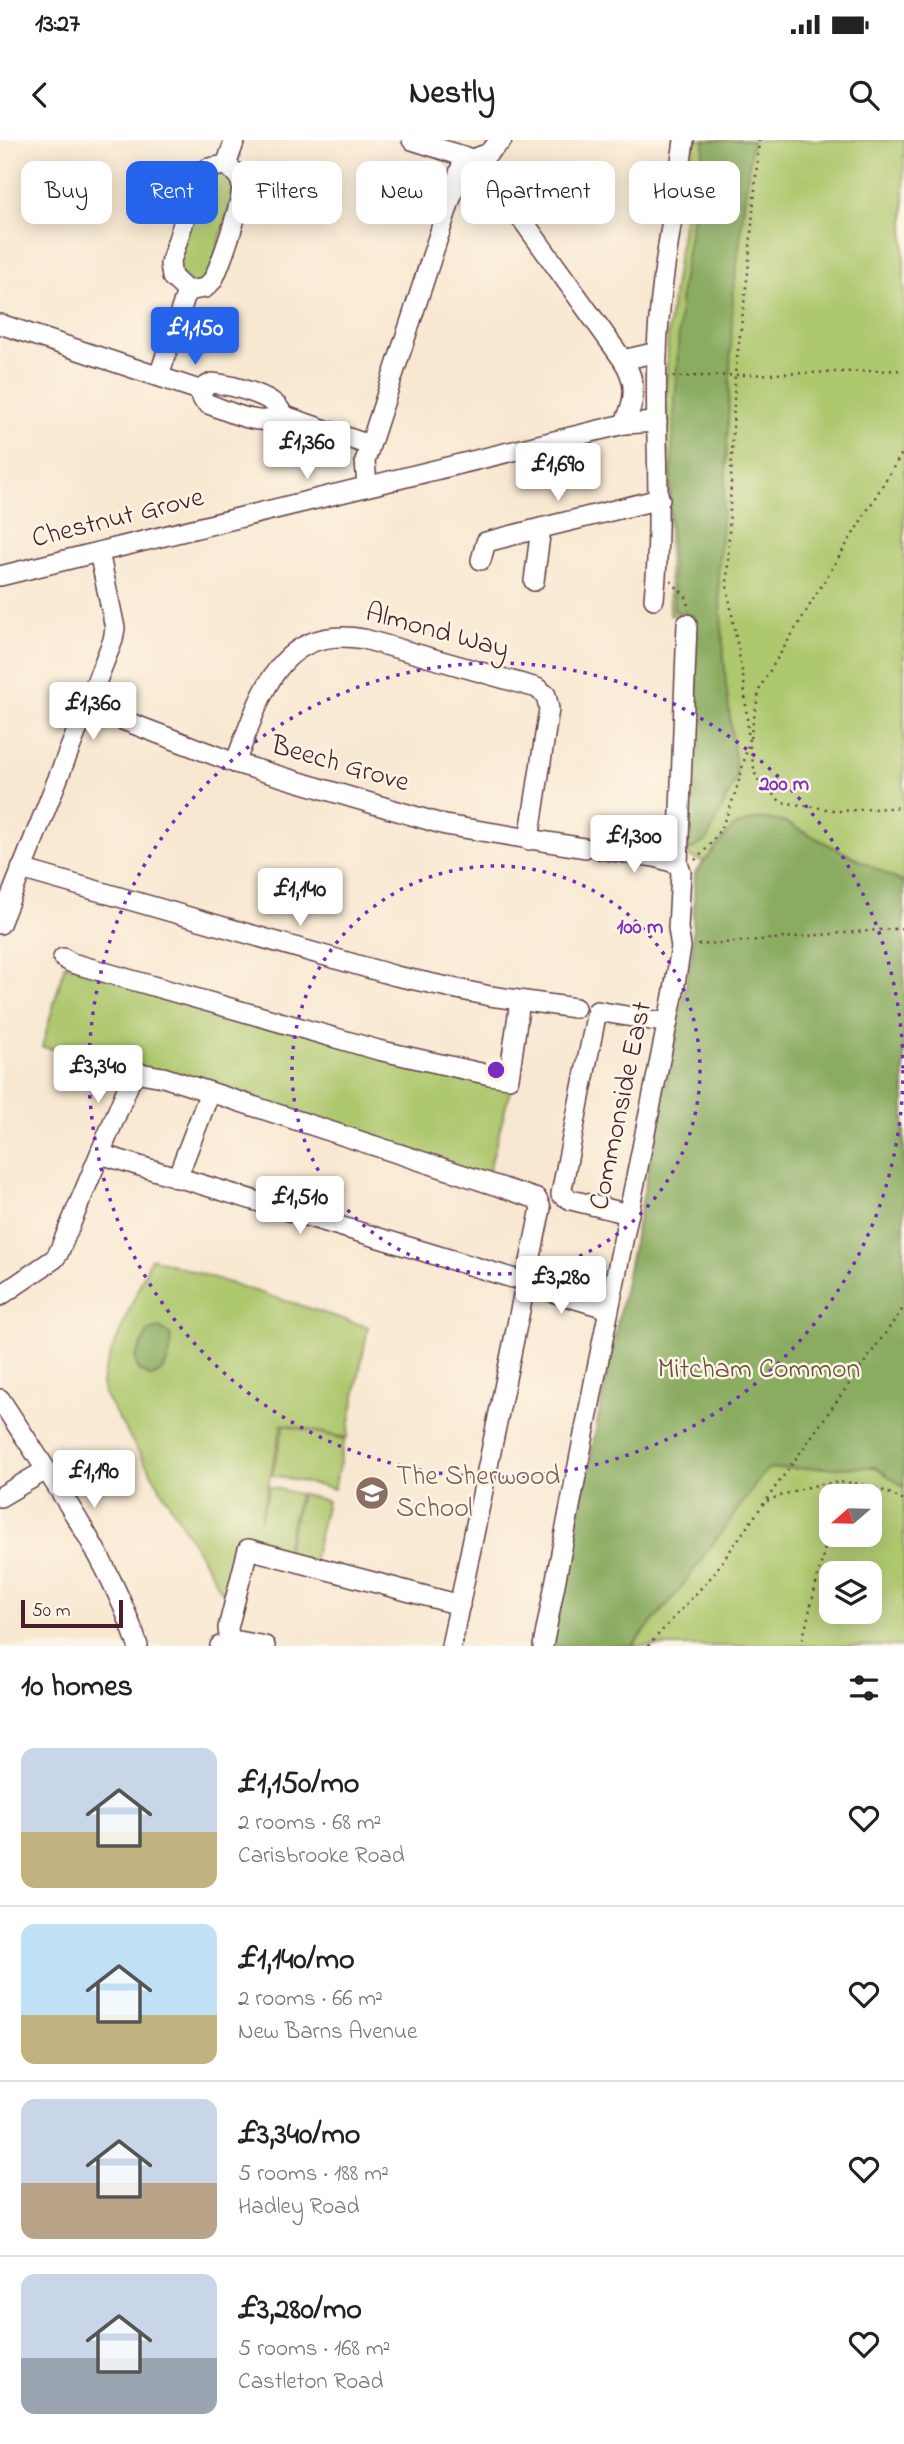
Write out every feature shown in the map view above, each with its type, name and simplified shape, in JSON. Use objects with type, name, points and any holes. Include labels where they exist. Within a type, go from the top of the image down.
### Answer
[{"type":"street","points":[[226,165],[234,140]]},
{"type":"street","points":[[412,140],[471,158],[490,152],[502,140]]},
{"type":"street","points":[[654,599],[660,499],[657,352],[684,140]]},
{"type":"street","points":[[471,158],[623,360],[634,383],[634,397],[624,424]]},
{"type":"street","points":[[367,486],[364,468],[369,445],[471,158]]},
{"type":"street","points":[[219,164],[226,165],[241,182],[241,197],[213,280],[205,288],[187,291],[175,283],[170,264],[198,177],[208,168],[219,164]]},
{"type":"street","points":[[159,376],[187,291]]},
{"type":"street","points":[[0,324],[199,390],[208,404],[259,420],[276,419],[282,415],[369,445]]},
{"type":"street","points":[[623,360],[657,352]]},
{"type":"street","name":"Chestnut Grove","points":[[0,576],[624,424],[657,422]]},
{"type":"street","points":[[481,560],[486,542],[660,499]]},
{"type":"street","points":[[534,581],[541,528]]},
{"type":"street","points":[[0,924],[113,640],[115,628],[99,552]]},
{"type":"street","name":"Commonside East","points":[[543,1646],[681,947],[678,928],[679,868],[687,624]]},
{"type":"street","name":"Almond Way","points":[[235,763],[261,694],[283,662],[311,643],[343,637],[364,639],[537,688],[546,695],[549,709],[529,840]]},
{"type":"street","name":"Beech Grove","points":[[86,706],[235,763],[445,825],[529,840],[655,857],[679,868]]},
{"type":"street","points":[[21,869],[396,976],[520,1001],[575,1008]]},
{"type":"street","points":[[63,958],[72,963],[366,1046],[509,1078],[520,1001]]},
{"type":"street","points":[[561,1194],[597,1011],[668,1023]]},
{"type":"street","points":[[0,1296],[58,1254],[134,1072],[163,1077],[537,1199],[541,1208],[519,1281],[508,1371],[451,1646]]},
{"type":"street","points":[[177,1178],[210,1092]]},
{"type":"street","points":[[100,1154],[609,1309]]},
{"type":"street","points":[[504,1176],[561,1194],[571,1200],[629,1214]]},
{"type":"street","points":[[0,1399],[98,1555],[117,1591],[138,1646]]},
{"type":"street","points":[[0,1497],[46,1470]]},
{"type":"street","points":[[265,1646],[239,1641],[226,1645],[248,1549],[460,1605]]},
{"type":"path","points":[[759,140],[748,272],[735,374],[727,586],[744,682],[749,742],[756,778],[781,802],[840,811],[904,807]]},
{"type":"path","points":[[657,378],[904,370]]},
{"type":"path","points":[[679,868],[708,848],[734,799],[760,687],[904,450]]},
{"type":"path","points":[[656,577],[671,581],[686,597],[689,609],[687,624]]},
{"type":"path","points":[[681,947],[904,928]]},
{"type":"path","points":[[648,1646],[712,1576],[904,1307]]},
{"type":"path","points":[[765,1502],[804,1487],[837,1481],[882,1488],[904,1500]]},
{"type":"path","points":[[801,1646],[825,1547]]},
{"type":"green space","name":"Mitcham Common","points":[[695,140],[904,140],[904,1646],[556,1646],[693,967],[703,861],[687,856],[691,619],[670,615],[666,398],[668,331],[683,224],[740,224],[740,161],[692,161]]},
{"type":"green space","points":[[705,140],[752,140],[733,296],[726,470],[718,573],[726,685],[737,777],[707,840],[689,851],[693,616],[674,611],[670,499],[681,290],[692,224],[740,224],[740,161],[702,161]]},
{"type":"green space","points":[[227,174],[232,179],[232,197],[210,276],[193,285],[174,268],[189,224],[218,224],[218,175]]},
{"type":"green space","points":[[760,818],[785,822],[904,883],[904,1487],[875,1467],[767,1469],[678,1592],[632,1646],[552,1646],[692,954],[695,873],[734,826]]},
{"type":"green space","points":[[65,964],[512,1083],[487,1178],[158,1072],[42,1047]]},
{"type":"green space","points":[[151,1258],[368,1327],[347,1438],[282,1424],[260,1521],[270,1487],[299,1494],[284,1554],[254,1546],[231,1594],[224,1595],[104,1394],[102,1383],[105,1368]]},
{"type":"green space","points":[[159,1328],[170,1334],[170,1354],[162,1371],[151,1377],[138,1370],[135,1358],[148,1331]]},
{"type":"green space","points":[[284,1425],[345,1439],[334,1489],[272,1475]]},
{"type":"green space","points":[[301,1494],[327,1501],[313,1562],[286,1554]]},
{"type":"place","name":"The Sherwood School","points":[[372,1493]]}]
